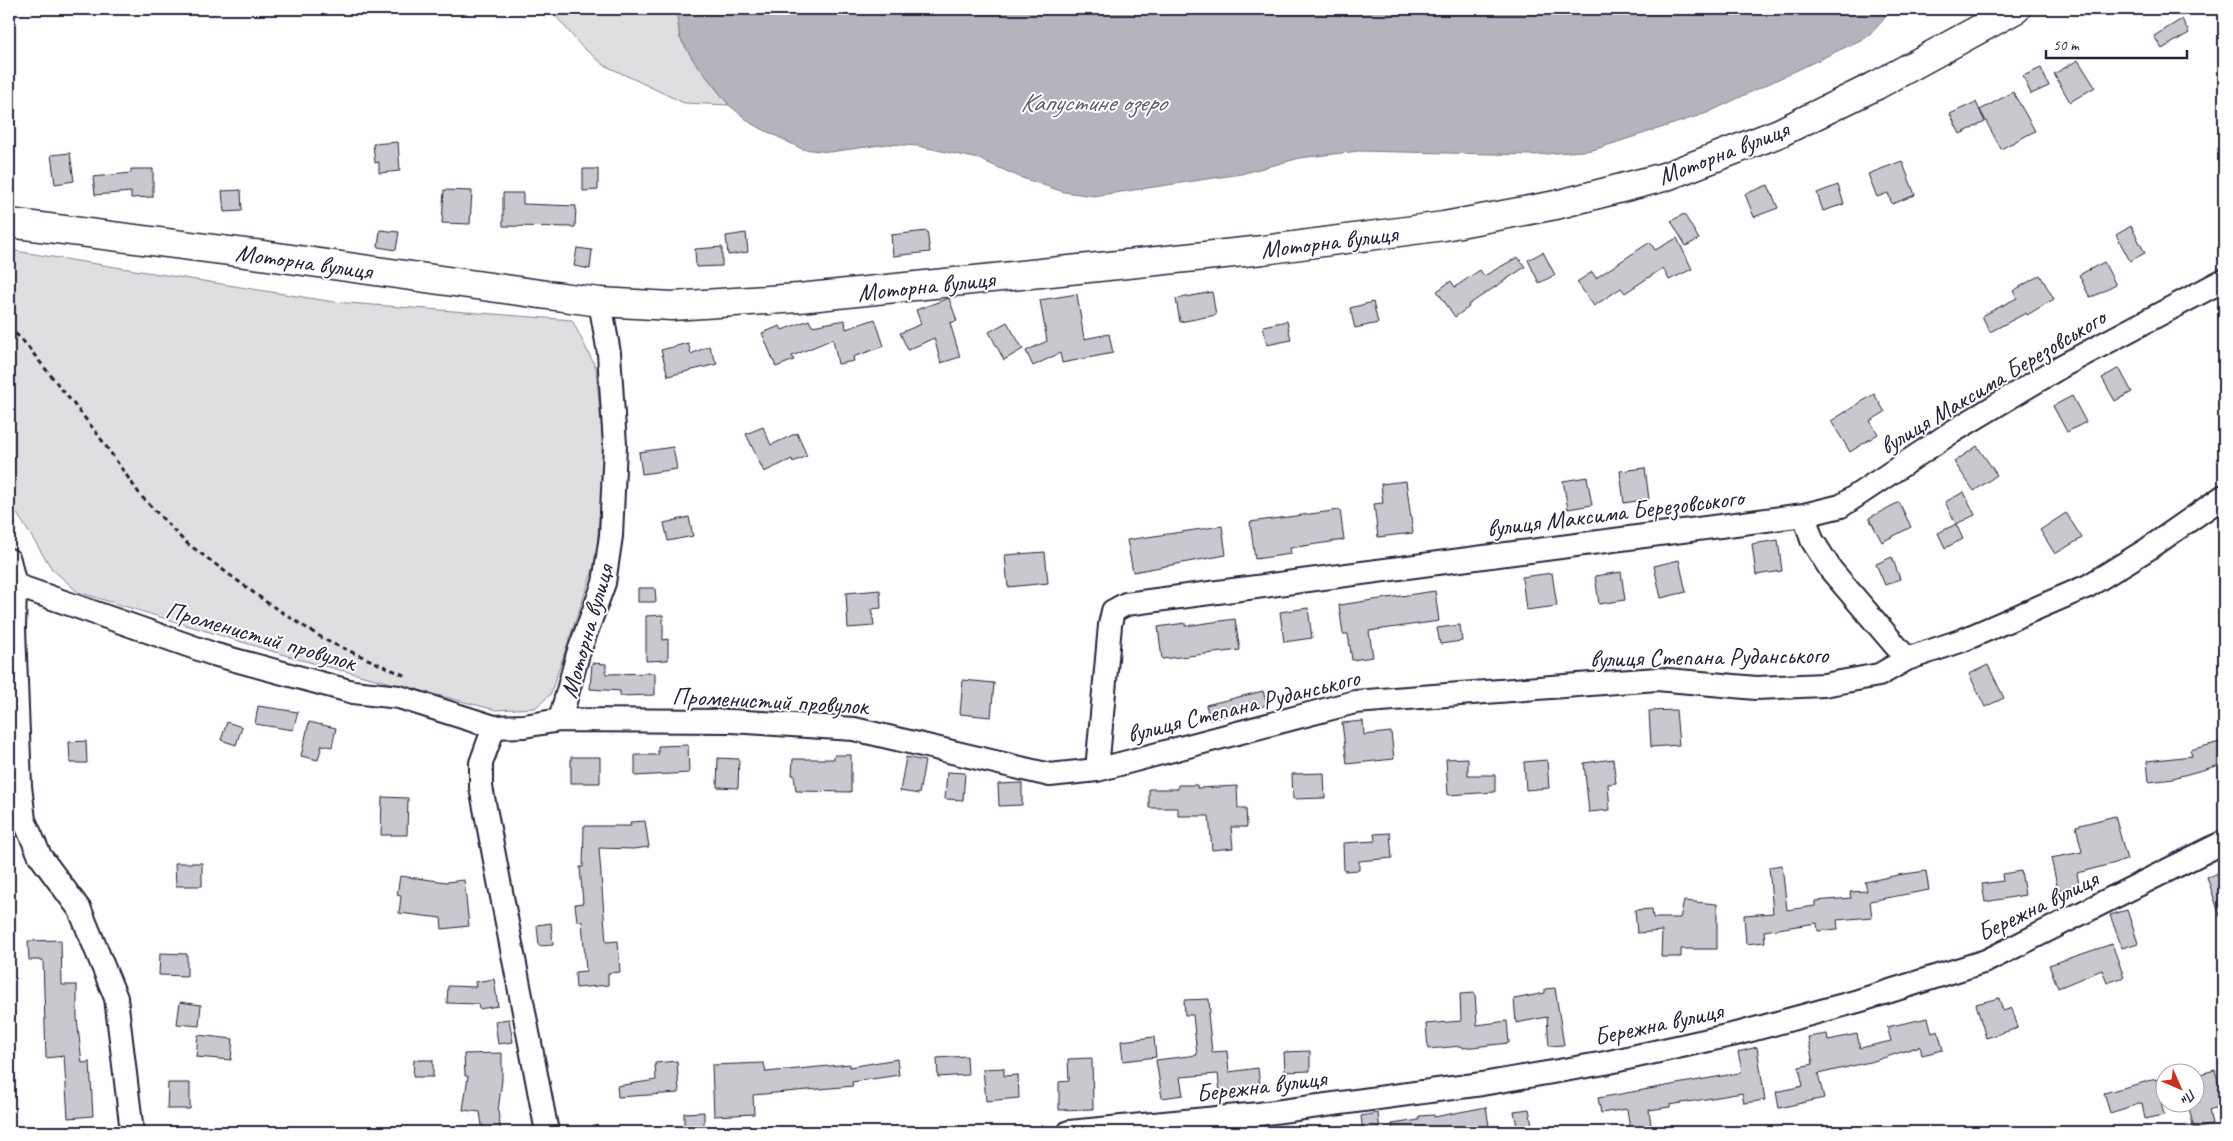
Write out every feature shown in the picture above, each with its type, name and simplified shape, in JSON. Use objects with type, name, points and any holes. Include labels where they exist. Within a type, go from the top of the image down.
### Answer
[{"type":"street","name":"Моторна вулиця","points":[[9,223],[262,255],[600,302],[672,306],[799,298],[1263,250],[1444,226],[1556,205],[1664,177],[1779,133],[1876,86],[2016,9]]},
{"type":"street","name":"вулиця Максима Березовського","points":[[1097,770],[1110,625],[1113,611],[1126,604],[1804,515],[1841,506],[1952,432],[2054,371],[2224,280]]},
{"type":"street","name":"Моторна вулиця","points":[[560,720],[578,654],[604,582],[610,536],[615,445],[609,353],[600,302]]},
{"type":"street","name":"вулиця Степана Руданського","points":[[1097,770],[1355,702],[1657,679],[1756,688],[1824,685],[1879,675],[1907,659],[1963,640],[2088,586],[2148,549],[2224,496]]},
{"type":"street","points":[[1804,515],[1812,540],[1831,570],[1907,659]]},
{"type":"street","points":[[9,560],[15,585],[14,629],[20,776],[24,820],[40,856],[80,910],[116,998],[132,1132]]},
{"type":"street","name":"Променистий провулок","points":[[15,585],[213,654],[353,692],[399,697],[494,727],[524,726],[560,720],[731,721],[854,729],[1050,775],[1097,770]]},
{"type":"street","points":[[494,727],[481,763],[481,787],[548,1132]]},
{"type":"street","name":"Бережна вулиця","points":[[1069,1132],[1260,1114],[1482,1084],[1605,1063],[1740,1033],[1858,1002],[1986,961],[2224,842]]},
{"type":"path","points":[[9,327],[24,342],[96,432],[141,496],[184,541],[269,604],[327,641],[409,677]]},
{"type":"shaded area","points":[[550,9],[676,9],[680,38],[694,61],[729,105],[684,103],[604,65],[581,46]]},
{"type":"shaded area","points":[[9,250],[334,302],[572,320],[596,368],[604,455],[596,561],[550,695],[535,708],[496,710],[301,660],[78,592],[52,569],[11,504],[9,496]]},
{"type":"water","name":"Капустине озеро","points":[[676,9],[1893,9],[1869,36],[1707,113],[1593,150],[1534,155],[1359,151],[1300,158],[1241,174],[1094,196],[1064,192],[1022,178],[979,159],[918,146],[888,144],[830,152],[802,149],[752,124],[729,105],[694,61],[680,38]]},
{"type":"building","points":[[2182,19],[2189,33],[2162,49],[2154,36]]},
{"type":"building","points":[[2078,60],[2095,87],[2070,102],[2054,74]]},
{"type":"building","points":[[2041,68],[2049,86],[2031,94],[2023,76]]},
{"type":"building","points":[[2013,92],[2035,131],[2001,149],[1980,110]]},
{"type":"building","points":[[1976,102],[1985,122],[1960,134],[1950,114]]},
{"type":"building","points":[[398,142],[400,171],[379,173],[379,162],[375,163],[373,144]]},
{"type":"building","points":[[70,153],[74,181],[55,184],[51,155]]},
{"type":"building","points":[[1902,161],[1915,195],[1892,204],[1888,193],[1877,197],[1868,174]]},
{"type":"building","points":[[131,169],[153,169],[153,197],[131,198],[131,192],[95,195],[93,177],[131,173]]},
{"type":"building","points":[[583,169],[598,169],[598,190],[583,191]]},
{"type":"building","points":[[1768,185],[1778,208],[1754,217],[1745,194]]},
{"type":"building","points":[[1838,185],[1844,204],[1823,211],[1817,193]]},
{"type":"building","points":[[241,190],[242,211],[224,212],[222,191]]},
{"type":"building","points":[[444,190],[472,191],[470,224],[442,223]]},
{"type":"building","points":[[503,193],[523,193],[523,204],[576,206],[575,227],[503,226]]},
{"type":"building","points":[[1684,214],[1699,239],[1686,246],[1671,221]]},
{"type":"building","points":[[2131,226],[2145,253],[2130,261],[2116,235]]},
{"type":"building","points":[[380,230],[399,232],[396,250],[378,247]]},
{"type":"building","points":[[927,231],[930,252],[893,256],[891,235]]},
{"type":"building","points":[[746,233],[748,252],[728,255],[726,236]]},
{"type":"building","points":[[1677,238],[1692,269],[1669,280],[1663,268],[1625,293],[1621,288],[1594,306],[1577,282],[1592,272],[1596,278],[1650,242],[1655,250]]},
{"type":"building","points":[[722,247],[722,266],[696,267],[695,249]]},
{"type":"building","points":[[577,248],[592,250],[590,269],[574,266]]},
{"type":"building","points":[[1543,252],[1555,275],[1539,283],[1528,260]]},
{"type":"building","points":[[1518,257],[1525,267],[1468,305],[1469,307],[1455,317],[1437,291],[1451,281],[1455,287],[1480,270],[1484,276]]},
{"type":"building","points":[[2104,262],[2116,285],[2090,298],[2079,275]]},
{"type":"building","points":[[2040,275],[2054,299],[2027,315],[2026,313],[1990,332],[1982,316],[2017,298],[2013,291]]},
{"type":"building","points":[[1212,292],[1216,315],[1180,322],[1176,299]]},
{"type":"building","points":[[1077,294],[1084,339],[1109,334],[1113,353],[1062,363],[1060,353],[1033,366],[1026,351],[1047,341],[1040,300]]},
{"type":"building","points":[[949,298],[957,321],[950,323],[960,357],[941,363],[934,338],[908,350],[900,333],[921,324],[916,310]]},
{"type":"building","points":[[1373,302],[1378,323],[1355,328],[1350,308]]},
{"type":"building","points":[[875,319],[884,346],[853,357],[854,361],[838,364],[833,339],[792,356],[794,360],[776,367],[762,333],[780,326],[782,330],[809,320],[812,326],[845,320],[846,329]]},
{"type":"building","points":[[1287,321],[1291,340],[1267,345],[1263,326]]},
{"type":"building","points":[[1007,322],[1023,349],[1004,360],[989,332]]},
{"type":"building","points":[[688,343],[691,354],[709,346],[717,364],[668,376],[661,350]]},
{"type":"building","points":[[2119,368],[2132,392],[2115,401],[2102,378]]},
{"type":"building","points":[[1874,394],[1885,412],[1870,421],[1878,434],[1850,452],[1831,421]]},
{"type":"building","points":[[2072,396],[2086,422],[2067,432],[2053,406]]},
{"type":"building","points":[[763,427],[771,445],[797,433],[807,456],[793,462],[792,459],[764,472],[746,434]]},
{"type":"building","points":[[1977,446],[1997,475],[1974,491],[1954,462]]},
{"type":"building","points":[[673,447],[677,469],[642,474],[639,452]]},
{"type":"building","points":[[1645,468],[1649,499],[1624,503],[1620,471]]},
{"type":"building","points":[[1587,477],[1592,505],[1568,509],[1563,481]]},
{"type":"building","points":[[1406,481],[1413,533],[1378,537],[1374,504],[1383,503],[1381,484]]},
{"type":"building","points":[[1964,492],[1975,515],[1956,524],[1945,502]]},
{"type":"building","points":[[1899,502],[1911,527],[1882,542],[1869,518]]},
{"type":"building","points":[[1340,510],[1344,540],[1290,548],[1291,554],[1255,559],[1250,522]]},
{"type":"building","points":[[2066,513],[2082,538],[2055,554],[2040,530]]},
{"type":"building","points":[[689,517],[693,536],[668,541],[664,523]]},
{"type":"building","points":[[1956,524],[1963,539],[1945,548],[1938,533]]},
{"type":"building","points":[[1222,526],[1226,555],[1133,572],[1127,540]]},
{"type":"building","points":[[1778,540],[1782,571],[1756,575],[1752,544]]},
{"type":"building","points":[[1045,552],[1048,583],[1008,587],[1005,555]]},
{"type":"building","points":[[1892,557],[1900,579],[1885,585],[1876,564]]},
{"type":"building","points":[[1679,560],[1686,592],[1661,598],[1654,566]]},
{"type":"building","points":[[1621,572],[1625,600],[1599,604],[1595,576]]},
{"type":"building","points":[[1552,573],[1557,606],[1526,610],[1522,577]]},
{"type":"building","points":[[638,588],[655,588],[656,602],[638,602]]},
{"type":"building","points":[[880,590],[881,608],[872,609],[874,626],[848,628],[846,593]]},
{"type":"building","points":[[1435,591],[1439,621],[1369,631],[1373,657],[1352,660],[1348,634],[1343,634],[1339,605]]},
{"type":"building","points":[[1308,608],[1312,638],[1284,642],[1280,612]]},
{"type":"building","points":[[663,615],[663,640],[668,639],[668,660],[646,661],[646,616]]},
{"type":"building","points":[[1235,619],[1240,650],[1162,659],[1158,627],[1185,623],[1185,626]]},
{"type":"building","points":[[1460,625],[1462,641],[1440,644],[1437,628]]},
{"type":"building","points":[[592,663],[606,664],[606,674],[655,673],[655,695],[620,696],[620,691],[590,689]]},
{"type":"building","points":[[1988,665],[2004,698],[1985,707],[1969,674]]},
{"type":"building","points":[[963,680],[994,683],[991,717],[960,714]]},
{"type":"building","points":[[1263,691],[1267,705],[1210,720],[1206,705]]},
{"type":"building","points":[[258,706],[298,712],[293,730],[255,724]]},
{"type":"building","points":[[1676,710],[1679,745],[1651,747],[1649,711]]},
{"type":"building","points":[[1363,721],[1364,735],[1391,732],[1394,759],[1347,764],[1342,723]]},
{"type":"building","points":[[227,722],[242,727],[236,745],[221,740]]},
{"type":"building","points":[[309,722],[336,728],[332,747],[322,745],[318,760],[301,756]]},
{"type":"building","points":[[86,741],[87,763],[70,763],[69,742]]},
{"type":"building","points":[[2220,742],[2224,764],[2173,779],[2149,782],[2147,761],[2192,756],[2190,750]]},
{"type":"building","points":[[688,745],[689,773],[635,776],[635,755],[658,755],[658,746]]},
{"type":"building","points":[[834,755],[851,755],[851,792],[796,791],[794,775],[792,775],[793,759],[834,759]]},
{"type":"building","points":[[571,757],[600,757],[600,783],[571,783]]},
{"type":"building","points":[[906,757],[925,761],[919,794],[900,791]]},
{"type":"building","points":[[718,758],[739,759],[738,788],[717,787]]},
{"type":"building","points":[[1468,758],[1468,775],[1495,775],[1495,792],[1448,795],[1446,759]]},
{"type":"building","points":[[1613,759],[1616,783],[1608,784],[1610,810],[1589,812],[1584,763]]},
{"type":"building","points":[[1547,760],[1549,788],[1526,790],[1524,762]]},
{"type":"building","points":[[947,772],[965,773],[963,800],[945,799]]},
{"type":"building","points":[[1324,773],[1325,798],[1293,799],[1292,774]]},
{"type":"building","points":[[1022,783],[1022,805],[999,806],[998,784]]},
{"type":"building","points":[[1178,785],[1197,785],[1197,788],[1237,786],[1238,808],[1246,808],[1247,827],[1231,827],[1233,848],[1212,850],[1209,816],[1178,816],[1178,808],[1149,808],[1149,789],[1178,789]]},
{"type":"building","points":[[382,797],[408,798],[407,835],[381,835]]},
{"type":"building","points":[[2115,816],[2127,860],[2077,873],[2079,885],[2058,890],[2051,858],[2082,852],[2076,826]]},
{"type":"building","points":[[645,821],[649,847],[633,849],[599,848],[606,942],[618,941],[620,972],[608,973],[608,985],[576,988],[575,972],[586,971],[582,921],[577,921],[575,904],[583,903],[580,867],[583,867],[584,826],[631,826],[630,822]]},
{"type":"building","points":[[1390,833],[1392,858],[1359,861],[1359,870],[1344,871],[1343,843],[1375,841],[1374,834]]},
{"type":"building","points":[[175,863],[202,863],[202,886],[176,886]]},
{"type":"building","points":[[1782,865],[1787,910],[1815,906],[1815,901],[1851,898],[1850,892],[1867,891],[1865,882],[1926,871],[1929,890],[1870,901],[1872,917],[1837,920],[1838,929],[1818,931],[1817,923],[1764,931],[1765,942],[1746,944],[1744,915],[1773,913],[1769,867]]},
{"type":"building","points":[[2021,871],[2025,895],[1985,902],[1982,884],[2003,881],[2002,874]]},
{"type":"building","points":[[2224,871],[2224,918],[2221,919],[2207,877]]},
{"type":"building","points":[[400,876],[447,882],[464,880],[469,926],[442,929],[441,918],[399,913],[401,896],[397,895]]},
{"type":"building","points":[[1684,901],[1717,904],[1717,949],[1681,949],[1681,957],[1661,957],[1662,931],[1637,933],[1635,910],[1652,909],[1653,918],[1680,918]]},
{"type":"building","points":[[2127,910],[2138,943],[2122,948],[2110,915]]},
{"type":"building","points":[[551,923],[553,945],[539,946],[537,925]]},
{"type":"building","points":[[61,940],[62,985],[77,985],[77,1018],[82,1063],[90,1062],[93,1116],[68,1118],[64,1056],[46,1058],[43,960],[29,960],[28,941]]},
{"type":"building","points":[[2112,944],[2124,977],[2107,983],[2102,970],[2058,988],[2049,965]]},
{"type":"building","points":[[160,953],[187,954],[187,976],[159,975]]},
{"type":"building","points":[[494,979],[498,1006],[479,1009],[478,1004],[447,1003],[448,986],[476,987],[475,982]]},
{"type":"building","points":[[1555,988],[1564,1045],[1549,1046],[1547,1017],[1516,1023],[1514,999],[1545,993],[1545,989]]},
{"type":"building","points":[[1475,993],[1477,1025],[1507,1021],[1509,1043],[1463,1048],[1462,1046],[1428,1049],[1426,1024],[1461,1021],[1460,994]]},
{"type":"building","points":[[1999,998],[2003,1011],[2012,1008],[2018,1028],[1986,1038],[1976,1004]]},
{"type":"building","points":[[1209,999],[1210,1013],[1208,1014],[1212,1052],[1227,1051],[1229,1072],[1258,1068],[1260,1087],[1220,1092],[1218,1074],[1180,1077],[1183,1095],[1162,1098],[1156,1060],[1197,1055],[1193,1015],[1185,1015],[1184,1000]]},
{"type":"building","points":[[180,1002],[201,1005],[199,1026],[177,1024]]},
{"type":"building","points":[[1928,1018],[1932,1033],[1938,1031],[1943,1050],[1922,1055],[1920,1046],[1874,1061],[1818,1074],[1824,1098],[1779,1108],[1776,1092],[1803,1086],[1799,1067],[1813,1064],[1808,1037],[1827,1034],[1828,1040],[1857,1034],[1860,1048],[1891,1041],[1887,1027]]},
{"type":"building","points":[[509,1019],[513,1042],[498,1044],[495,1021]]},
{"type":"building","points":[[198,1035],[233,1039],[231,1060],[196,1057]]},
{"type":"building","points":[[1154,1037],[1156,1057],[1123,1061],[1121,1041]]},
{"type":"building","points":[[1757,1047],[1765,1100],[1744,1103],[1742,1093],[1670,1105],[1670,1107],[1649,1110],[1651,1125],[1630,1129],[1627,1109],[1601,1113],[1598,1098],[1739,1073],[1742,1070],[1738,1052]]},
{"type":"building","points":[[1310,1051],[1310,1071],[1285,1072],[1284,1052]]},
{"type":"building","points":[[502,1053],[502,1080],[498,1111],[501,1132],[483,1132],[480,1112],[463,1110],[468,1076],[465,1076],[464,1054]]},
{"type":"building","points":[[967,1056],[968,1075],[938,1077],[937,1058]]},
{"type":"building","points":[[1092,1058],[1093,1109],[1059,1110],[1059,1082],[1069,1081],[1068,1059]]},
{"type":"building","points":[[897,1059],[899,1075],[852,1082],[853,1086],[753,1095],[754,1114],[714,1116],[712,1065],[764,1063],[766,1072],[850,1064],[850,1067]]},
{"type":"building","points":[[414,1060],[433,1060],[433,1077],[413,1077]]},
{"type":"building","points":[[677,1061],[679,1093],[618,1097],[617,1086],[656,1080],[655,1063]]},
{"type":"building","points":[[1004,1068],[1004,1076],[1018,1075],[1019,1098],[986,1101],[983,1069]]},
{"type":"building","points":[[2215,1070],[2219,1084],[2224,1083],[2224,1105],[2209,1110],[2212,1125],[2194,1129],[2190,1114],[2206,1114],[2206,1072]]},
{"type":"building","points":[[2156,1079],[2156,1114],[2164,1115],[2145,1119],[2142,1103],[2110,1113],[2104,1093]]},
{"type":"building","points":[[168,1083],[190,1083],[190,1109],[167,1109]]},
{"type":"building","points":[[1486,1107],[1489,1126],[1469,1129],[1469,1132],[1393,1132],[1392,1124],[1419,1120],[1419,1116],[1434,1115],[1434,1117]]},
{"type":"building","points":[[1529,1109],[1533,1130],[1518,1132],[1514,1111]]},
{"type":"building","points":[[704,1112],[704,1132],[684,1132],[684,1113]]},
{"type":"building","points":[[1378,1113],[1380,1132],[1363,1132],[1361,1116]]}]
